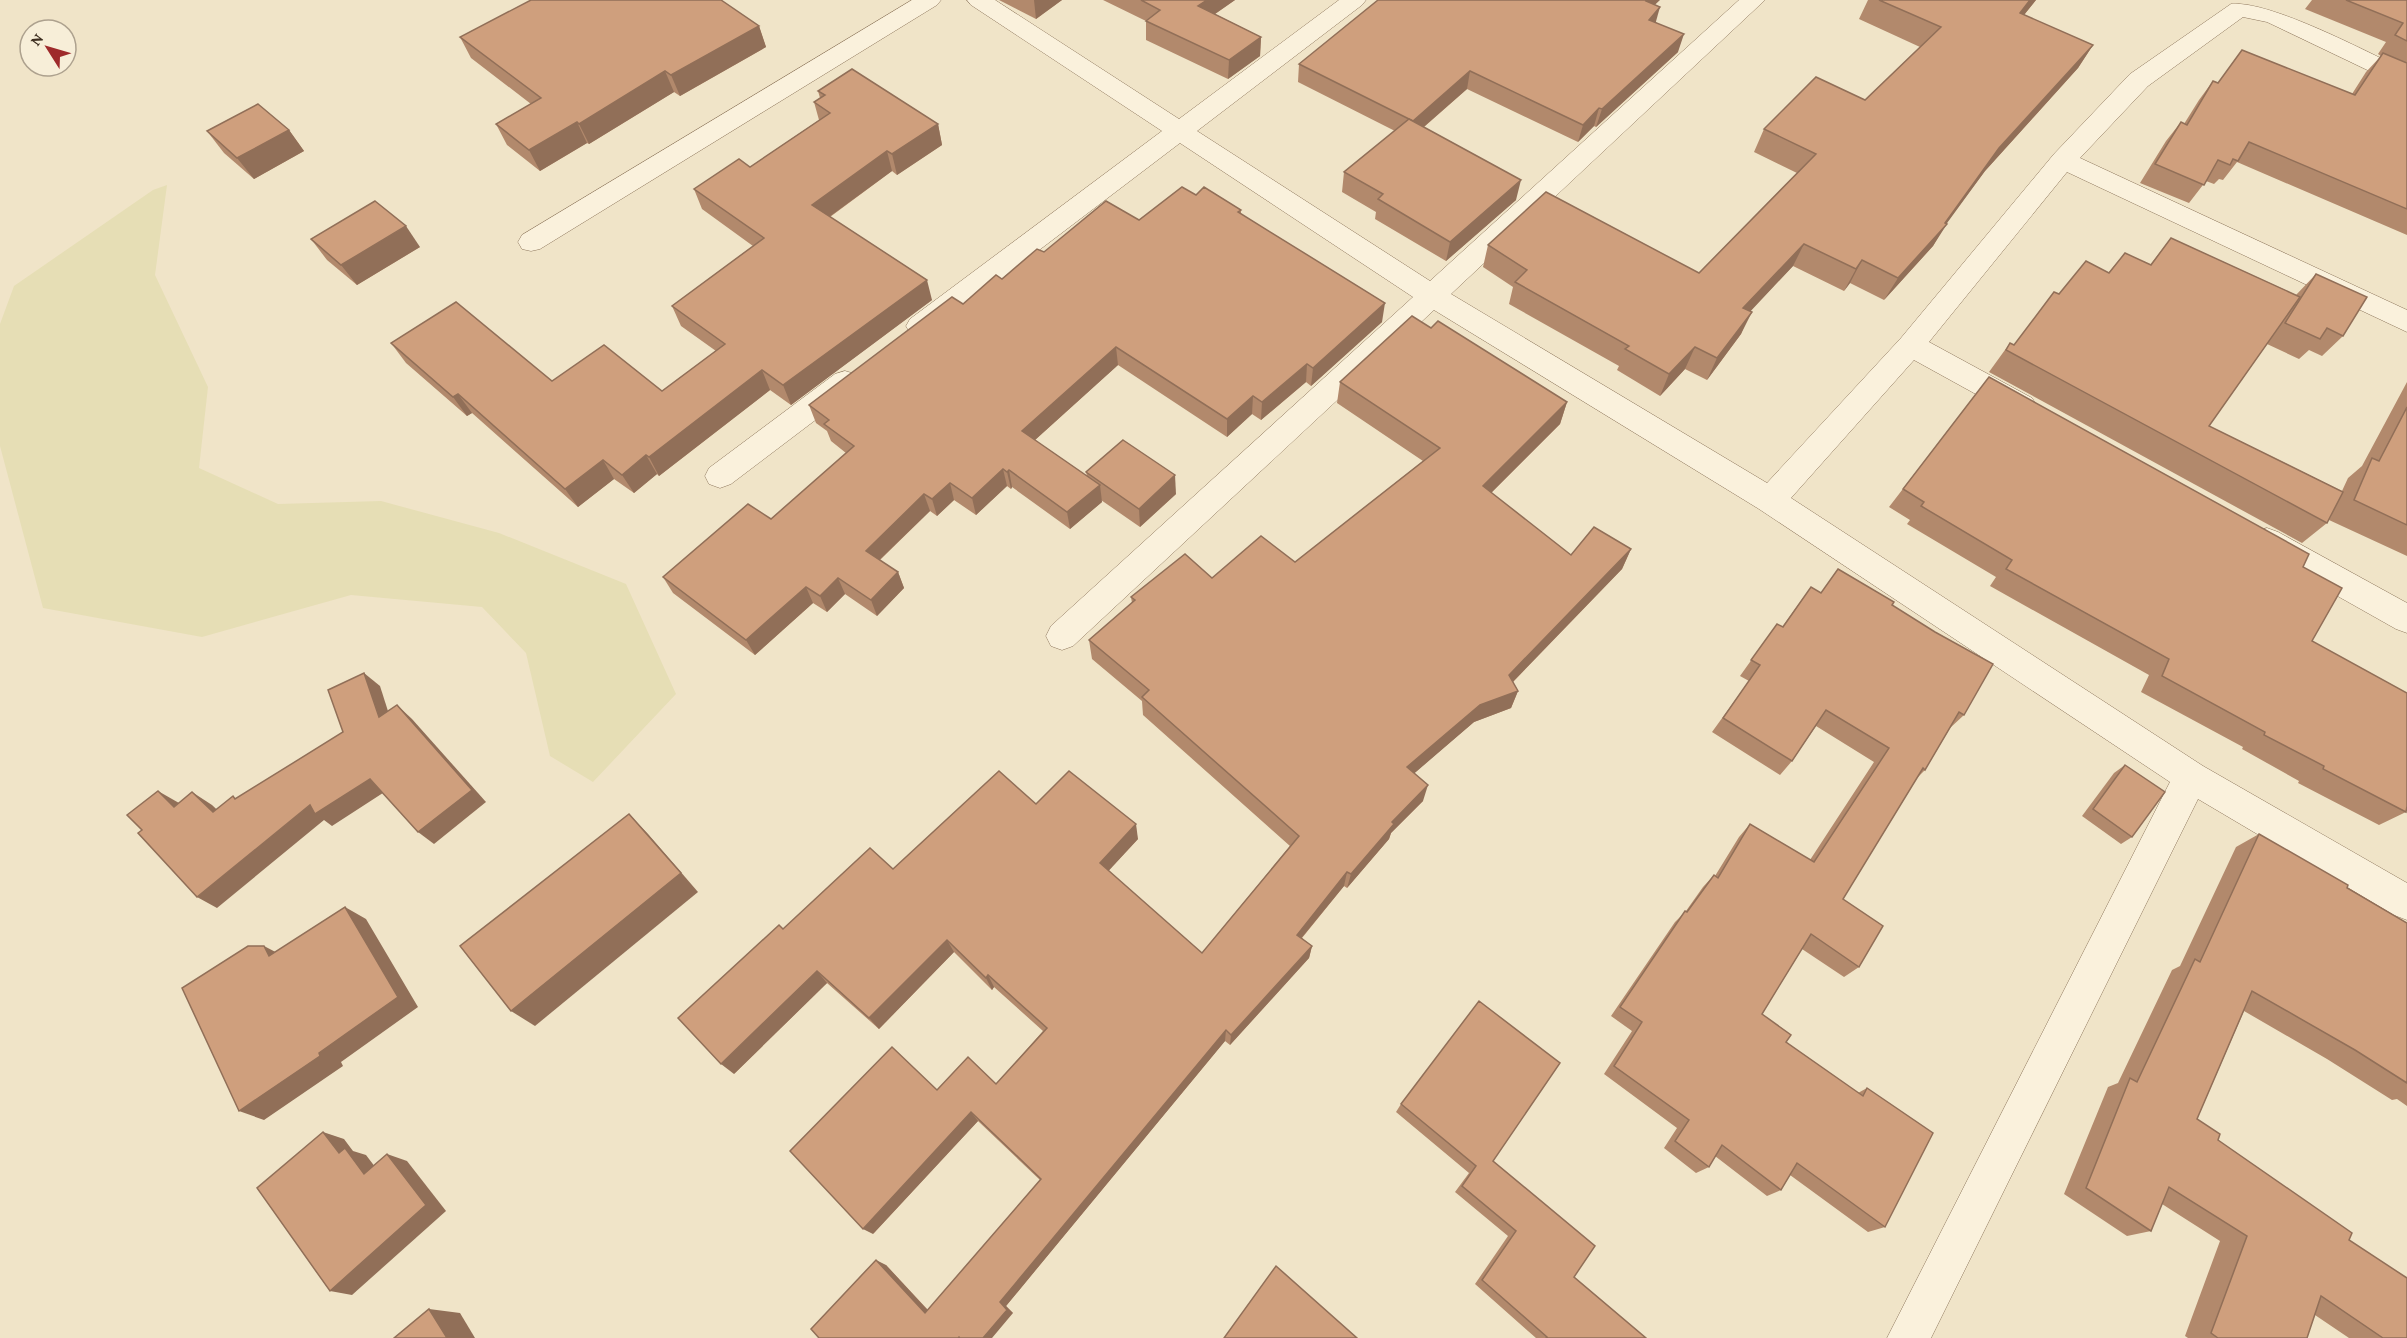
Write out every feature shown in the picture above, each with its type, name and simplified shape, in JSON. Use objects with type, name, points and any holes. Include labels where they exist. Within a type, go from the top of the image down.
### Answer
[{"type":"street","points":[[531,242],[929,0]]},
{"type":"street","points":[[979,0],[1432,296],[1770,500],[2191,777],[2407,903]]},
{"type":"street","points":[[901,340],[1354,0]]},
{"type":"street","points":[[1062,636],[1753,0]]},
{"type":"street","points":[[1770,500],[1911,345],[2063,160],[2139,80],[2233,3],[2274,16],[2407,81]]},
{"type":"street","points":[[2063,160],[2407,322]]},
{"type":"street","points":[[1911,345],[2045,419]]},
{"type":"street","points":[[720,476],[863,369]]},
{"type":"street","points":[[2242,528],[2407,619]]},
{"type":"street","points":[[1908,1338],[2191,777]]},
{"type":"shaded area","points":[[167,185],[155,275],[208,387],[199,468],[278,504],[381,501],[499,533],[626,584],[676,694],[593,782],[550,756],[526,653],[482,607],[351,595],[202,637],[43,608],[0,446],[0,324],[14,286],[153,190]]},
{"type":"building","points":[[531,0],[721,0],[759,26],[671,75],[665,71],[579,124],[577,122],[529,150],[496,124],[541,98],[460,37]]},
{"type":"building","points":[[1141,0],[1207,0],[1198,6],[1261,37],[1229,60],[1146,21],[1160,10]]},
{"type":"building","points":[[1378,0],[1647,0],[1660,7],[1649,20],[1684,34],[1602,109],[1599,108],[1583,125],[1470,71],[1413,121],[1299,64]]},
{"type":"building","points":[[1879,0],[2030,0],[2020,13],[2093,45],[1999,148],[1945,223],[1947,224],[1898,278],[1862,260],[1856,269],[1804,244],[1743,308],[1752,312],[1717,358],[1695,347],[1669,374],[1625,349],[1629,346],[1515,282],[1527,270],[1488,245],[1546,192],[1699,273],[1816,154],[1764,129],[1816,77],[1865,100],[1941,27]]},
{"type":"building","points":[[2346,0],[2407,0],[2407,41],[2395,35],[2403,23]]},
{"type":"building","points":[[2242,50],[2355,95],[2383,53],[2407,63],[2407,209],[2249,142],[2238,161],[2233,159],[2230,165],[2218,160],[2204,185],[2155,164],[2181,122],[2187,125],[2213,81],[2218,83]]},
{"type":"building","points":[[852,69],[938,124],[892,154],[887,151],[812,205],[927,280],[783,385],[762,370],[622,475],[603,460],[565,489],[458,394],[453,397],[391,343],[456,302],[552,381],[604,345],[662,391],[725,344],[672,306],[764,238],[694,189],[739,159],[750,167],[830,113],[814,102],[825,95],[818,91]]},
{"type":"building","points":[[258,104],[289,130],[237,158],[207,131]]},
{"type":"building","points":[[1409,119],[1521,180],[1450,242],[1378,199],[1383,194],[1344,172]]},
{"type":"building","points":[[1182,187],[1196,195],[1204,187],[1241,210],[1238,212],[1385,303],[1313,368],[1307,364],[1262,402],[1253,396],[1227,419],[1116,347],[1022,431],[1100,485],[1067,512],[1009,470],[1007,472],[1003,469],[972,498],[950,483],[932,499],[924,494],[866,551],[898,572],[871,600],[838,578],[820,596],[806,587],[746,640],[663,577],[748,504],[771,519],[854,446],[824,424],[829,420],[809,405],[952,297],[963,304],[996,275],[1002,279],[1037,249],[1044,252],[1106,201],[1139,220]]},
{"type":"building","points":[[375,201],[406,226],[341,265],[311,239]]},
{"type":"building","points":[[2171,238],[2300,297],[2209,426],[2343,492],[2327,523],[2006,350],[2010,343],[2014,345],[2054,292],[2059,294],[2086,261],[2109,273],[2125,253],[2151,265]]},
{"type":"building","points":[[2316,274],[2367,297],[2343,336],[2327,328],[2320,339],[2285,323]]},
{"type":"building","points":[[1412,316],[1431,328],[1438,321],[1567,402],[1483,486],[1571,555],[1594,527],[1631,549],[1509,675],[1518,691],[1480,705],[1407,767],[1428,785],[1392,822],[1394,824],[1351,874],[1347,872],[1297,935],[1312,946],[1231,1035],[1226,1030],[1000,1302],[1007,1310],[983,1338],[819,1338],[811,1329],[876,1260],[925,1313],[1041,1179],[971,1112],[863,1229],[790,1151],[892,1047],[937,1090],[968,1057],[996,1084],[1047,1028],[988,975],[986,978],[947,940],[869,1018],[817,971],[721,1064],[678,1018],[779,925],[783,929],[870,848],[893,869],[999,771],[1036,804],[1069,771],[1136,824],[1100,863],[1202,953],[1299,836],[1142,697],[1149,690],[1089,640],[1135,600],[1131,597],[1185,554],[1212,578],[1261,536],[1295,562],[1440,448],[1340,382]]},
{"type":"building","points":[[1989,377],[2309,554],[2303,567],[2342,588],[2312,641],[2407,693],[2406,812],[2323,769],[2324,766],[2264,735],[2265,732],[2162,676],[2169,659],[2006,569],[2012,560],[1921,506],[1924,502],[1903,489]]},
{"type":"building","points":[[2407,407],[2407,525],[2354,500],[2372,458],[2379,461]]},
{"type":"building","points":[[1123,440],[1175,475],[1139,509],[1086,472]]},
{"type":"building","points":[[1838,569],[1894,602],[1892,605],[1935,632],[1993,664],[1964,715],[1959,712],[1925,770],[1923,768],[1843,899],[1883,926],[1859,967],[1811,934],[1762,1014],[1791,1035],[1786,1042],[1863,1096],[1867,1088],[1933,1133],[1885,1227],[1797,1163],[1781,1190],[1722,1145],[1709,1167],[1675,1141],[1689,1120],[1614,1066],[1642,1022],[1620,1007],[1685,911],[1687,912],[1714,875],[1718,878],[1750,824],[1814,862],[1889,748],[1826,710],[1792,761],[1723,718],[1760,665],[1751,660],[1777,624],[1783,627],[1811,587],[1821,593]]},
{"type":"building","points":[[364,673],[379,717],[397,705],[472,790],[418,832],[370,779],[315,814],[310,805],[197,897],[138,833],[142,830],[127,815],[158,791],[174,807],[192,792],[213,812],[233,796],[235,799],[343,732],[328,690]]},
{"type":"building","points":[[2125,765],[2165,792],[2132,837],[2093,809]]},
{"type":"building","points":[[629,814],[681,873],[511,1011],[460,946]]},
{"type":"building","points":[[2259,834],[2348,885],[2347,888],[2407,923],[2407,1083],[2355,1050],[2252,991],[2197,1119],[2220,1134],[2218,1140],[2352,1233],[2349,1240],[2407,1278],[2407,1338],[2383,1338],[2321,1296],[2307,1338],[2218,1338],[2211,1333],[2247,1236],[2169,1187],[2151,1231],[2086,1188],[2130,1078],[2137,1082],[2195,959],[2200,962]]},
{"type":"building","points":[[345,907],[398,997],[319,1053],[320,1056],[239,1111],[182,988],[248,946],[264,946],[269,956]]},
{"type":"building","points":[[1479,1001],[1560,1063],[1493,1161],[1595,1246],[1574,1277],[1646,1338],[1546,1338],[1482,1280],[1516,1231],[1462,1186],[1476,1166],[1401,1104]]},
{"type":"building","points":[[323,1132],[339,1153],[345,1148],[364,1174],[387,1154],[426,1205],[330,1291],[257,1188]]},
{"type":"building","points":[[1276,1266],[1357,1338],[1224,1338]]},
{"type":"building","points":[[429,1309],[447,1338],[394,1338]]}]
